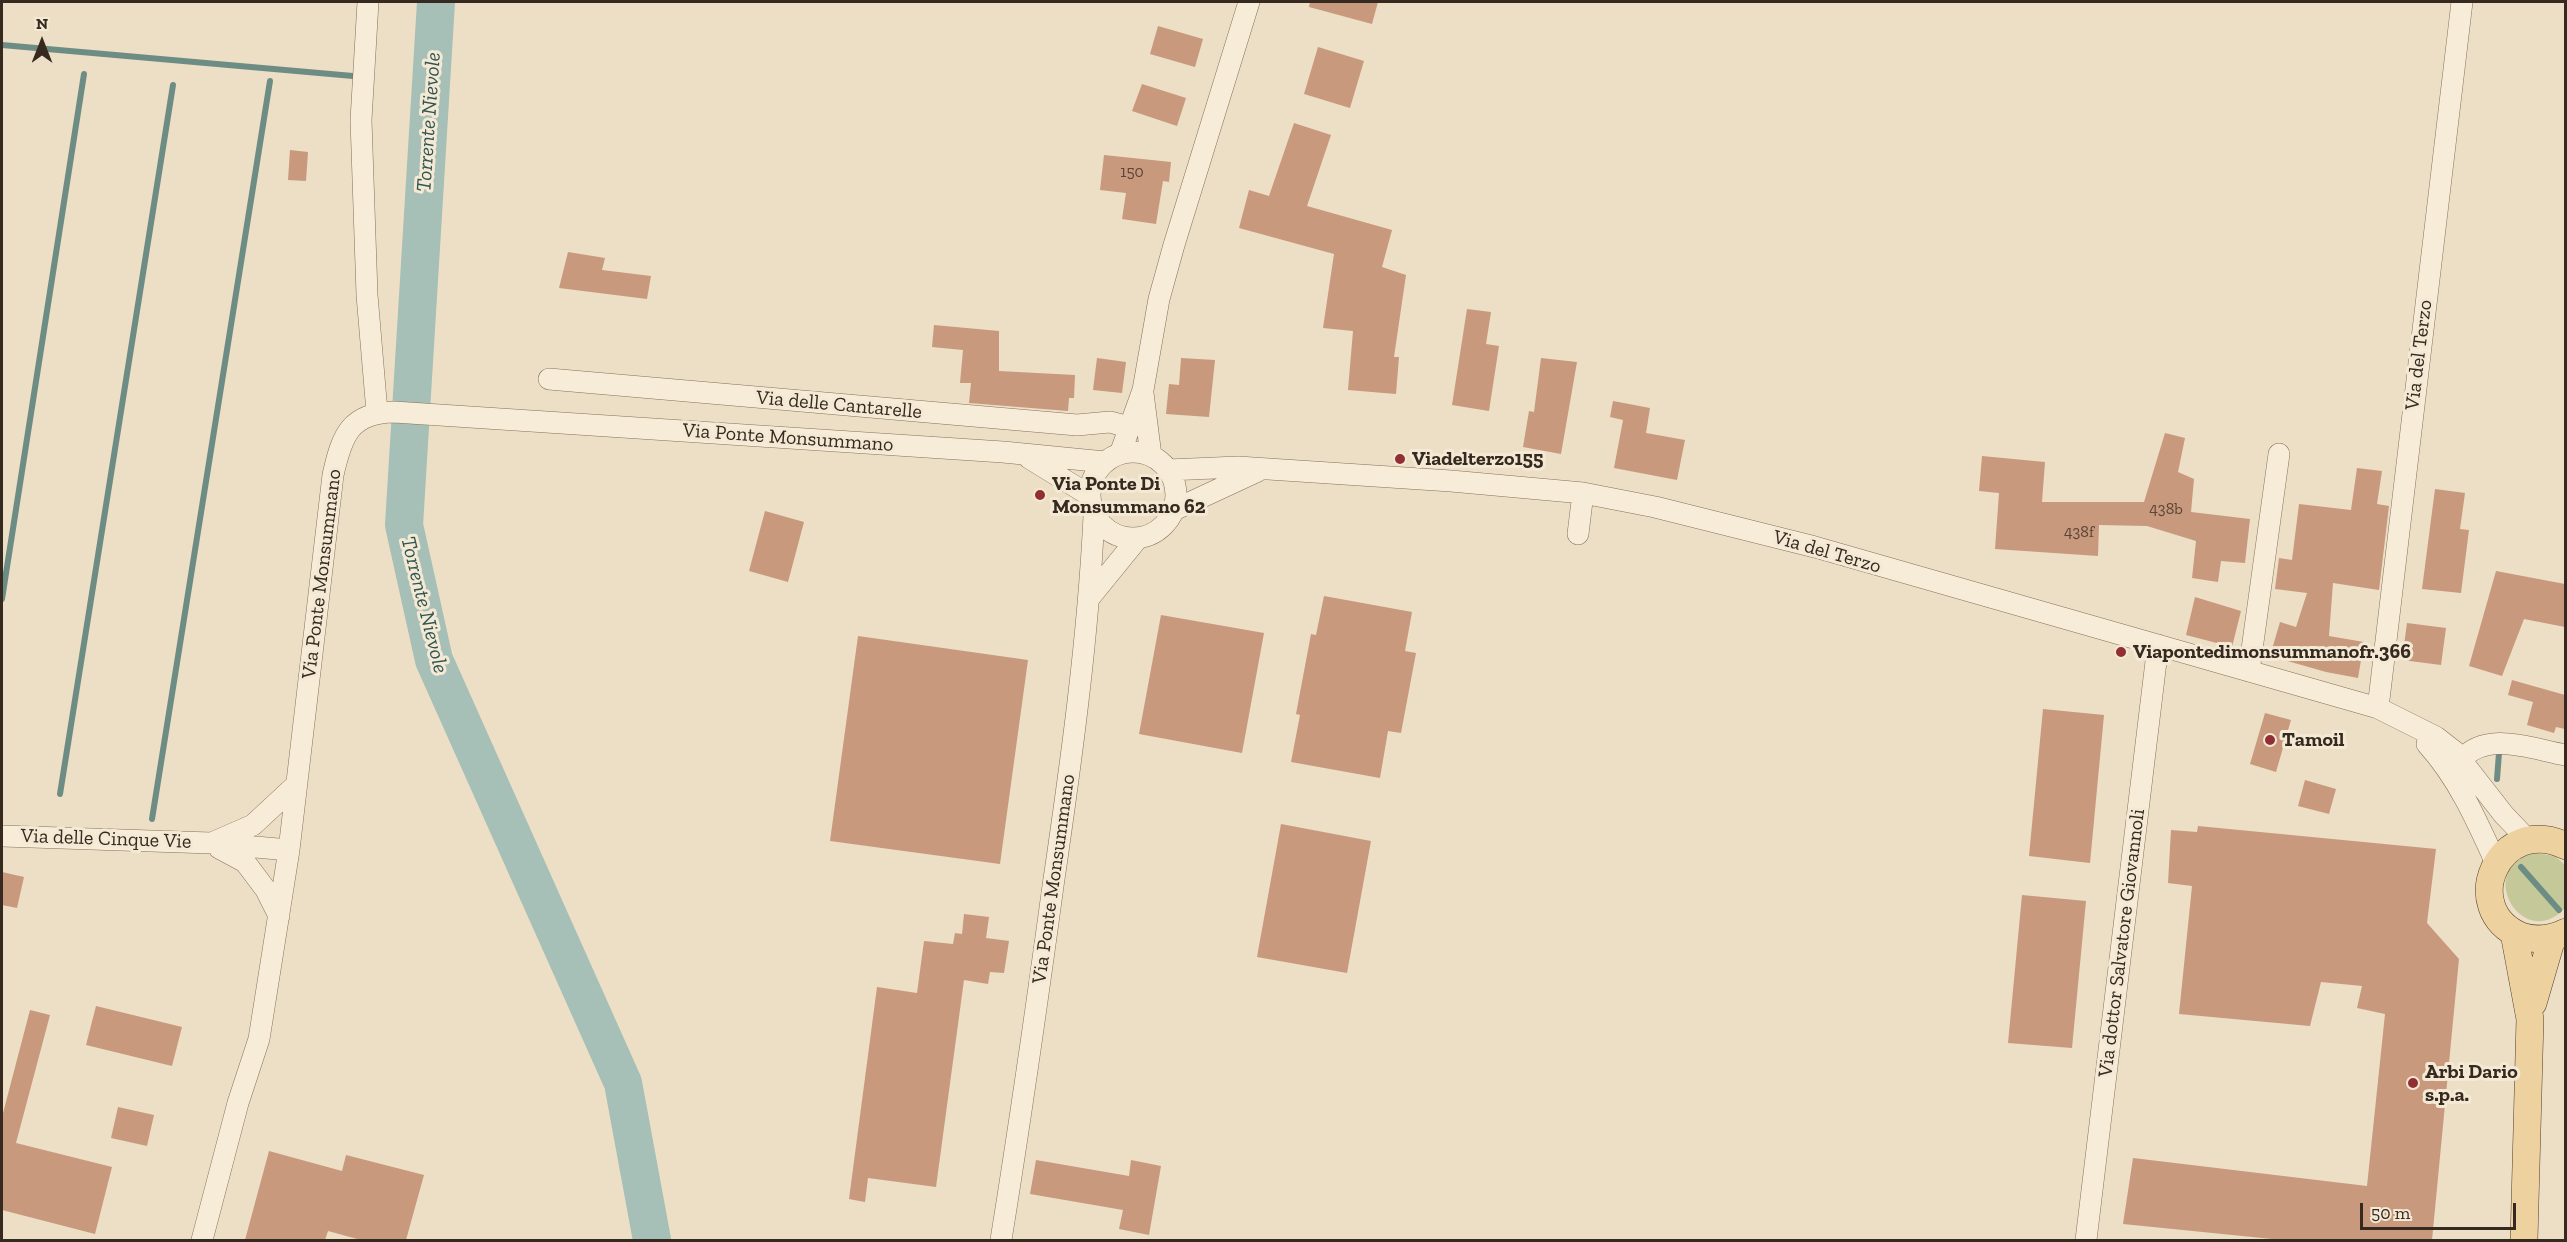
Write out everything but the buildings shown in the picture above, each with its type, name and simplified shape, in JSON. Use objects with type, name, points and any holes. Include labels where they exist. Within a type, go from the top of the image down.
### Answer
[{"type":"main road","points":[[2559,934],[2539,939],[2514,933],[2501,922],[2491,901],[2490,878],[2496,863],[2516,845],[2528,840],[2541,839],[2565,846]]},
{"type":"main road","points":[[2514,933],[2530,1019]]},
{"type":"main road","points":[[2524,1240],[2530,1019],[2539,978],[2559,934]]},
{"type":"street","points":[[368,2],[360,120],[366,286],[385,412]]},
{"type":"street","points":[[1249,2],[1159,298],[1143,390],[1129,427],[1112,458],[1093,478],[1089,495],[1094,516],[1102,526],[1117,536],[1138,538],[1157,531],[1174,510],[1263,469]]},
{"type":"street","name":"Via del Terzo","points":[[2378,708],[2462,2]]},
{"type":"street","name":"Via delle Cantarelle","points":[[549,379],[1077,425],[1110,422],[1129,427]]},
{"type":"street","points":[[1143,390],[1151,456]]},
{"type":"street","name":"Via Ponte Monsummano","points":[[202,1240],[238,1103],[259,1040],[289,849],[333,474],[346,434],[362,417],[385,412],[1112,458]]},
{"type":"street","points":[[1006,419],[1010,453],[1041,464],[1089,495]]},
{"type":"street","points":[[1112,458],[1136,453],[1151,456],[1168,470],[1176,493],[1174,510]]},
{"type":"street","points":[[2249,671],[2279,454]]},
{"type":"street","name":"Via del Terzo","points":[[1168,470],[1226,467],[1263,469],[1583,493],[1655,507],[1815,547],[2378,708],[2436,737],[2461,760],[2504,815],[2528,840]]},
{"type":"street","points":[[1578,534],[1583,493]]},
{"type":"street","name":"Via Ponte Monsummano","points":[[1000,1240],[1024,1097],[1076,727],[1090,597],[1094,516]]},
{"type":"street","points":[[1090,597],[1138,538]]},
{"type":"street","name":"Via dottor Salvatore Giovannoli","points":[[2086,1240],[2158,645]]},
{"type":"street","points":[[2408,723],[2445,764],[2467,802],[2496,863]]},
{"type":"street","points":[[2461,760],[2475,747],[2494,743],[2565,755]]},
{"type":"street","name":"Via delle Cinque Vie","points":[[211,843],[253,825],[296,786]]},
{"type":"street","name":"Via delle Cinque Vie","points":[[2,836],[211,843],[289,849]]},
{"type":"street","name":"Via delle Cinque Vie","points":[[211,843],[245,862],[266,890],[279,916]]},
{"type":"green space","points":[[2536,853],[2555,856],[2565,865],[2565,908],[2549,919],[2533,921],[2520,914],[2510,903],[2506,888],[2507,874],[2517,861]]},
{"type":"waterway","name":"Torrente Nievole","points":[[436,2],[404,525],[434,660],[623,1083],[652,1240]]},
{"type":"waterway","points":[[2,45],[353,76]]},
{"type":"waterway","points":[[2,599],[84,74]]},
{"type":"waterway","points":[[152,819],[270,81]]},
{"type":"waterway","points":[[60,794],[173,85]]},
{"type":"waterway","points":[[2497,779],[2499,753]]},
{"type":"waterway","points":[[2521,867],[2559,910]]},
{"type":"place","name":"Viadelterzo155","points":[[1400,459]]},
{"type":"place","name":"Via Ponte Di Monsummano 62","points":[[1040,495]]},
{"type":"place","name":"Viapontedimonsummanofr.366","points":[[2121,652]]},
{"type":"place","name":"Tamoil","points":[[2270,740]]},
{"type":"place","name":"Arbi Dario s.p.a.","points":[[2413,1083]]}]
